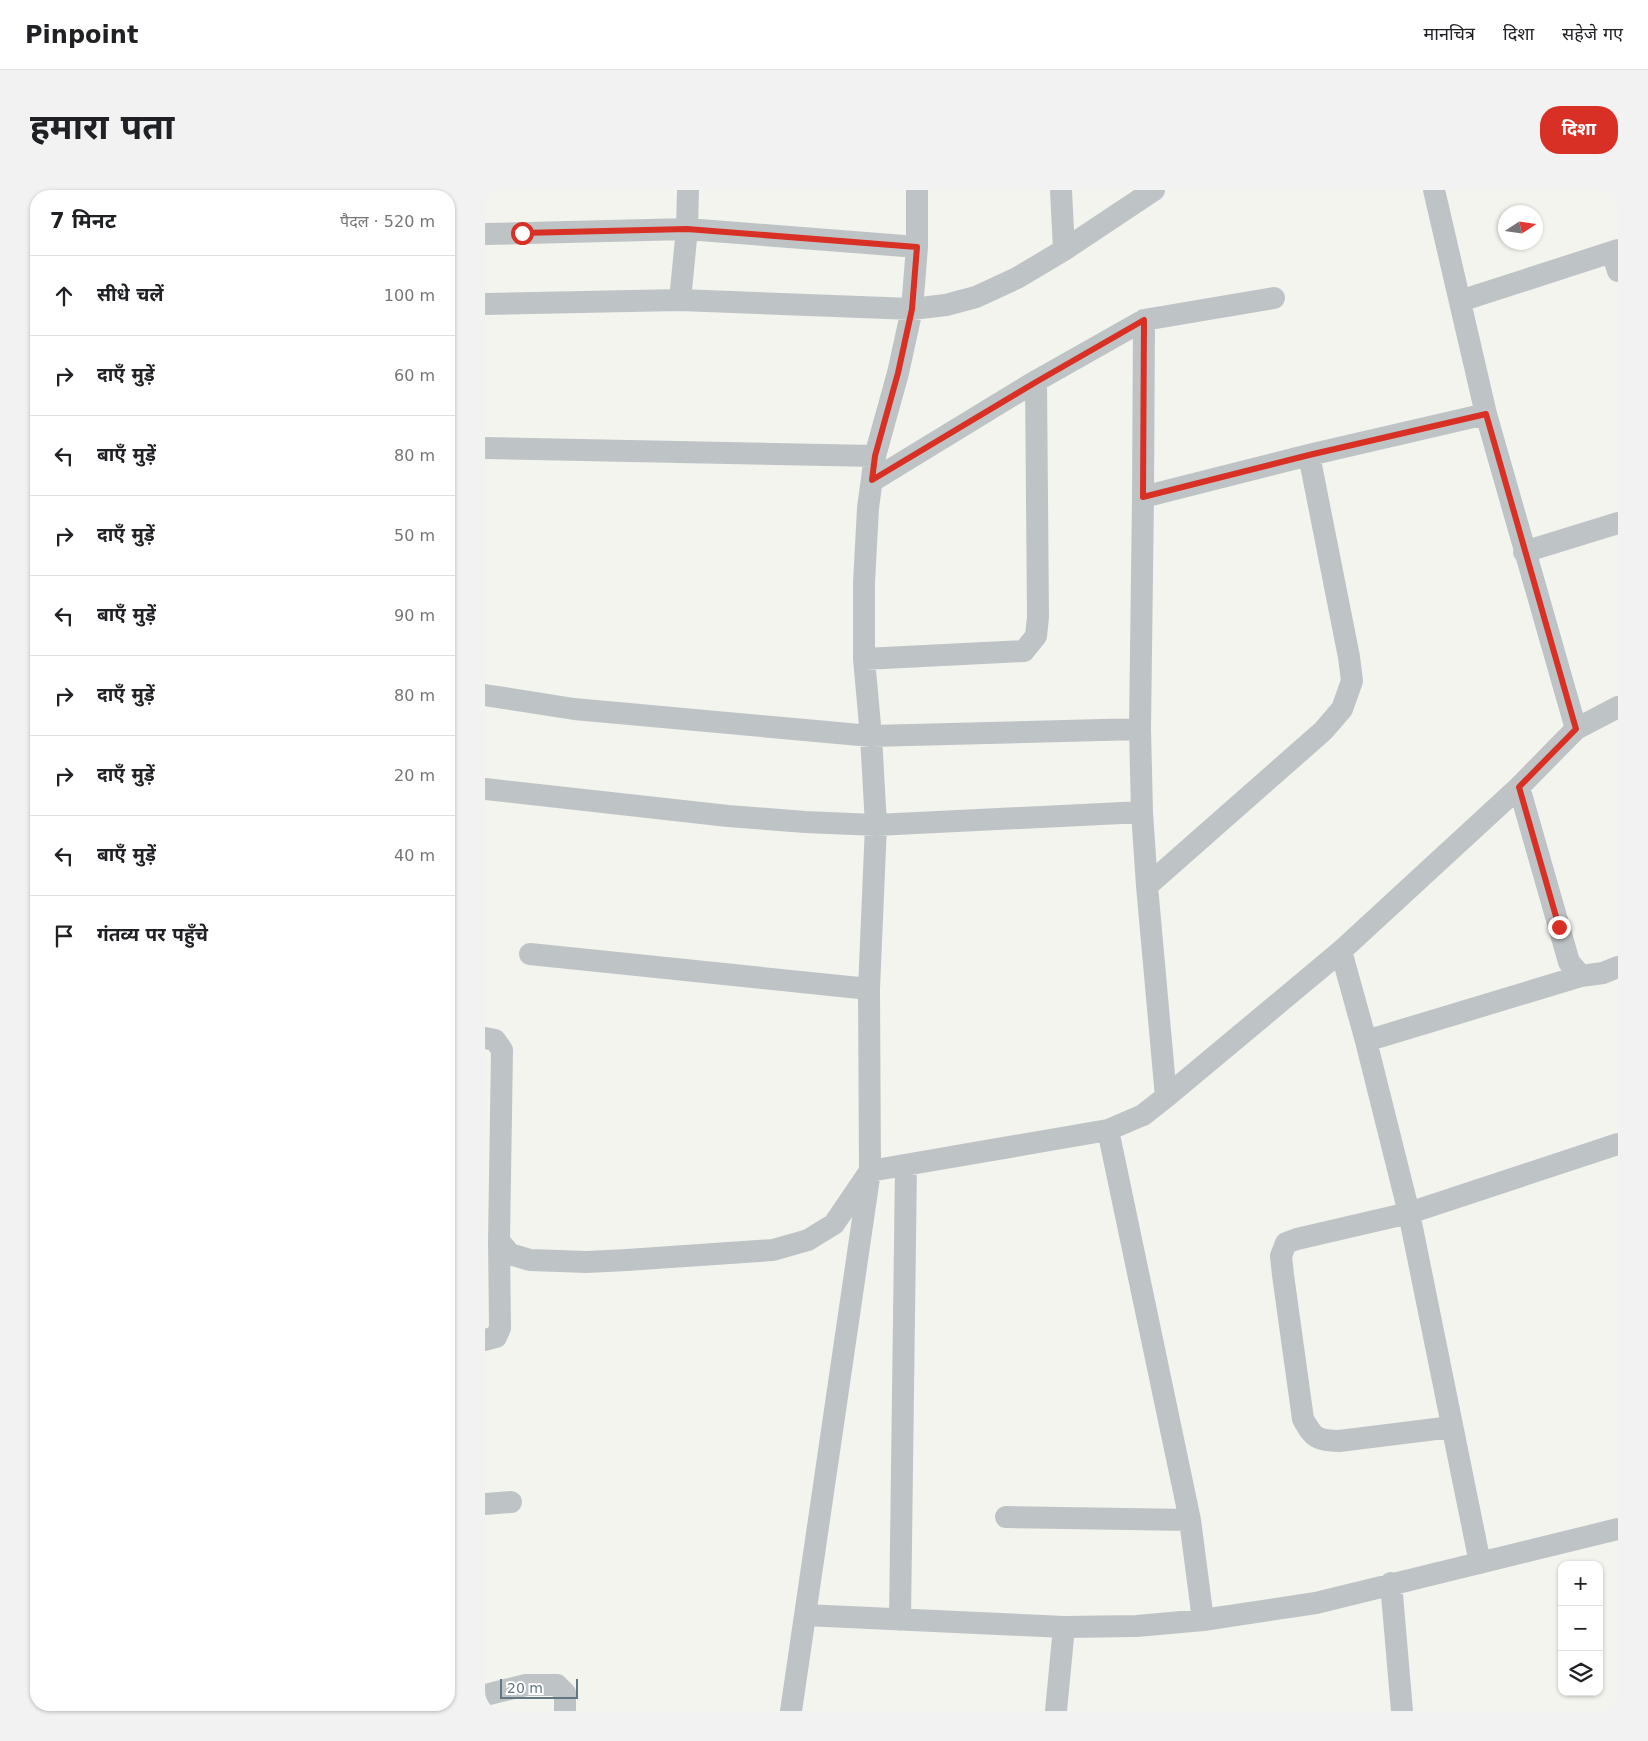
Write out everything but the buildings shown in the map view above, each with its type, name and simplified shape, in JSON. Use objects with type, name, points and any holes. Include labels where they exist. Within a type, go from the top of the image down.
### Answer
[{"type":"street","points":[[680,300],[687,229],[688,190]]},
{"type":"street","points":[[791,1711],[870,1171],[869,989],[876,825],[864,660],[864,583],[868,508],[875,456],[898,373],[912,309],[917,247],[917,190]]},
{"type":"street","points":[[1061,190],[1064,250]]},
{"type":"street","points":[[485,304],[680,300],[912,309],[946,305],[976,297],[1017,278],[1064,250],[1154,190]]},
{"type":"street","points":[[1433,190],[1486,414],[1576,729]]},
{"type":"street","points":[[485,234],[687,229],[917,247]]},
{"type":"street","points":[[1460,301],[1616,257]]},
{"type":"street","points":[[872,480],[1144,320],[1274,298]]},
{"type":"street","points":[[1144,320],[1140,729],[1142,812],[1166,1097]]},
{"type":"street","points":[[864,660],[1024,651],[1036,636],[1038,617],[1036,382]]},
{"type":"street","points":[[1143,497],[1309,455],[1486,414]]},
{"type":"street","points":[[485,448],[875,456]]},
{"type":"street","points":[[1147,886],[1323,731],[1342,709],[1352,681],[1349,657],[1309,455]]},
{"type":"street","points":[[1524,552],[1618,524]]},
{"type":"street","points":[[485,695],[575,709],[871,736],[1140,729]]},
{"type":"street","points":[[499,1241],[510,1254],[530,1260],[587,1262],[773,1250],[808,1240],[834,1224],[870,1171],[1108,1130],[1143,1115],[1341,951],[1519,787],[1576,729],[1618,706]]},
{"type":"street","points":[[1519,787],[1569,962],[1581,976]]},
{"type":"street","points":[[485,789],[728,816],[876,825],[1142,812]]},
{"type":"street","points":[[1341,951],[1366,1041],[1409,1213],[1480,1563]]},
{"type":"street","points":[[530,954],[869,989]]},
{"type":"street","points":[[1366,1041],[1581,976],[1603,973],[1618,967]]},
{"type":"street","points":[[485,1038],[495,1040],[502,1050],[503,1063],[499,1150],[500,1328],[496,1337],[485,1340]]},
{"type":"street","points":[[1108,1130],[1190,1520],[1203,1620]]},
{"type":"street","points":[[1452,1427],[1339,1441],[1322,1440],[1310,1433],[1303,1419],[1283,1276],[1281,1256],[1286,1243],[1297,1238],[1409,1213],[1618,1144]]},
{"type":"street","points":[[900,1620],[906,1165]]},
{"type":"street","points":[[485,1504],[511,1502]]},
{"type":"street","points":[[1006,1517],[1190,1520]]},
{"type":"street","points":[[805,1615],[1065,1627],[1137,1626],[1203,1620],[1316,1603],[1391,1583],[1618,1529]]},
{"type":"street","points":[[1391,1583],[1402,1711]]},
{"type":"street","points":[[1056,1711],[1065,1627]]},
{"type":"street","points":[[485,1695],[526,1685],[557,1685],[565,1693],[565,1711]]},
{"type":"route","points":[[522,233],[687,229],[917,247],[912,309],[898,373],[875,456],[872,480],[1144,320],[1143,497],[1309,455],[1486,414],[1576,729],[1519,787],[1559,927]]}]
